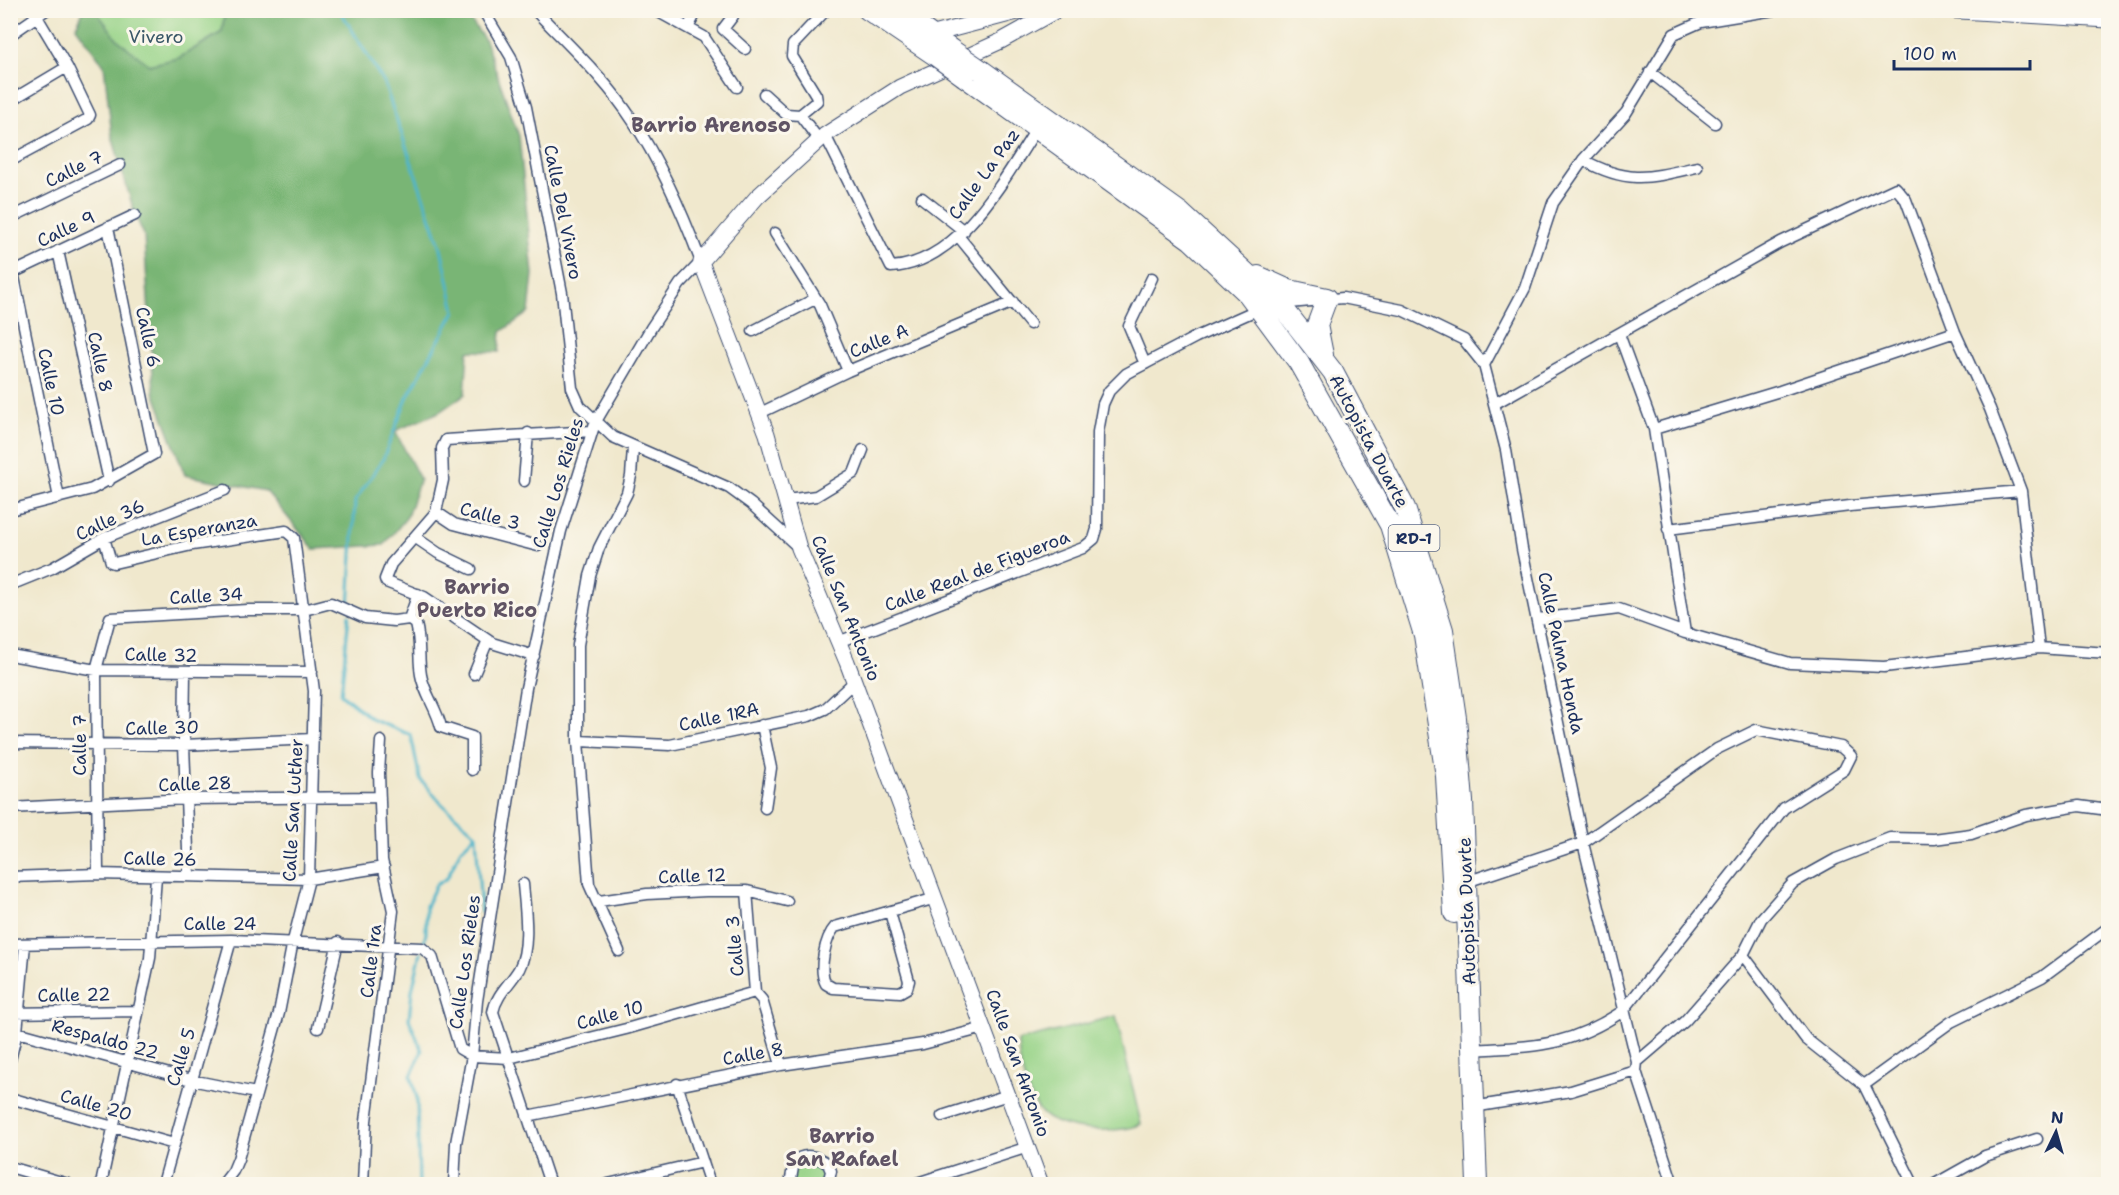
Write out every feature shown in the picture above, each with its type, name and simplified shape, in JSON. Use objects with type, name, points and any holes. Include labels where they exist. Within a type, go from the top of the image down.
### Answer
[{"type":"highway","name":"RD-1","points":[[868,10],[939,58],[973,74]]},
{"type":"highway","name":"RD-1","points":[[897,10],[930,35],[939,58]]},
{"type":"highway","name":"Autopista Duarte","points":[[973,74],[1037,128],[1191,240],[1248,294],[1299,363],[1390,525],[1424,635],[1448,800],[1464,1185]]},
{"type":"highway","name":"Autopista Duarte","points":[[973,74],[1181,213],[1280,304],[1324,358],[1405,508],[1443,630],[1456,718],[1466,882],[1477,1185]]},
{"type":"highway","points":[[1243,268],[1289,290],[1327,298],[1317,325],[1324,358]]},
{"type":"street","name":"Calle Del Vivero","points":[[483,10],[511,57],[526,107],[562,293],[572,388],[580,406],[593,427],[633,448],[729,488],[751,504],[799,548]]},
{"type":"street","name":"Calle San Antonio","points":[[535,10],[593,69],[633,121],[689,230],[736,348],[787,500],[799,548],[855,681],[1029,1147],[1041,1185]]},
{"type":"street","points":[[655,10],[711,44],[737,87]]},
{"type":"street","points":[[688,28],[697,10]]},
{"type":"street","points":[[733,10],[733,16],[723,29],[745,49]]},
{"type":"street","points":[[800,115],[818,101],[791,51],[793,45],[826,10]]},
{"type":"street","points":[[930,35],[1025,10]]},
{"type":"street","name":"Calle Los Rieles","points":[[454,1185],[456,1143],[472,1056],[477,1001],[534,656],[561,531],[593,427],[656,319],[680,284],[757,197],[822,137],[900,87],[939,58],[1001,40],[1057,10]]},
{"type":"street","points":[[1484,365],[1525,288],[1553,203],[1583,160],[1626,113],[1674,34],[1701,22],[1774,10]]},
{"type":"street","points":[[1944,10],[2109,20]]},
{"type":"street","points":[[10,35],[39,13],[90,115],[88,119],[10,161]]},
{"type":"street","points":[[10,101],[67,67]]},
{"type":"street","points":[[1650,72],[1715,123]]},
{"type":"street","points":[[764,94],[786,114],[800,115],[822,137]]},
{"type":"street","name":"Calle La Paz","points":[[822,137],[891,267],[902,266],[962,234],[994,195],[1037,128]]},
{"type":"street","points":[[1583,160],[1606,172],[1632,178],[1646,178],[1697,167]]},
{"type":"street","name":"Calle 7","points":[[10,218],[120,165]]},
{"type":"street","points":[[1494,404],[1781,242],[1892,188],[1900,190],[1955,332],[1990,409],[2021,491],[2039,648]]},
{"type":"street","points":[[922,198],[962,234],[1023,319],[1030,324]]},
{"type":"street","name":"Calle 9","points":[[12,273],[135,215]]},
{"type":"street","name":"Calle 6","points":[[108,227],[154,453],[109,481]]},
{"type":"street","points":[[775,233],[816,301],[848,371]]},
{"type":"street","name":"Calle 8","points":[[58,251],[109,481]]},
{"type":"street","name":"Calle 10","points":[[12,273],[59,498]]},
{"type":"street","points":[[1145,364],[1129,326],[1152,278]]},
{"type":"street","name":"Calle Palma Honda","points":[[1257,308],[1327,298],[1343,298],[1402,310],[1464,340],[1484,365],[1506,450],[1522,549],[1583,843],[1636,1066],[1673,1185]]},
{"type":"street","points":[[753,332],[811,301],[816,301]]},
{"type":"street","name":"Calle A","points":[[758,414],[848,371],[1013,302]]},
{"type":"street","name":"Calle Real de Figueroa","points":[[838,642],[1083,548],[1094,539],[1097,529],[1098,432],[1103,404],[1109,391],[1126,374],[1257,308]]},
{"type":"street","points":[[1654,429],[1780,391],[1955,332]]},
{"type":"street","points":[[1619,334],[1654,429],[1685,633]]},
{"type":"street","points":[[534,656],[488,640],[418,594],[385,581],[391,564],[416,538],[436,512],[443,480],[444,442],[454,438],[593,427]]},
{"type":"street","points":[[524,481],[528,433]]},
{"type":"street","points":[[619,951],[599,901],[589,884],[578,741],[578,645],[581,617],[599,548],[627,493],[633,448]]},
{"type":"street","points":[[787,500],[816,496],[854,473],[863,450]]},
{"type":"street","points":[[10,510],[59,498],[109,481]]},
{"type":"street","name":"Calle 36","points":[[10,585],[52,568],[104,538],[225,490]]},
{"type":"street","points":[[1668,529],[1850,506],[2021,491]]},
{"type":"street","name":"Calle 3","points":[[436,512],[454,524],[538,546]]},
{"type":"street","name":"La Esperanza","points":[[104,538],[112,562],[192,545],[286,531],[291,533]]},
{"type":"street","name":"Calle San Luther","points":[[223,1184],[233,1172],[238,1159],[279,1013],[293,941],[309,879],[313,739],[312,672],[294,538],[291,533]]},
{"type":"street","points":[[416,538],[438,553],[471,569]]},
{"type":"street","points":[[418,594],[409,619],[416,624],[421,650],[421,675],[437,710],[441,727],[472,737],[472,770]]},
{"type":"street","name":"Calle 34","points":[[110,618],[247,610],[304,610],[331,603],[355,614],[394,621],[409,619]]},
{"type":"street","points":[[1538,619],[1619,609],[1685,633],[1790,663],[1884,667],[2039,648],[2109,653]]},
{"type":"street","name":"Calle 7","points":[[98,874],[96,670],[110,618]]},
{"type":"street","points":[[474,674],[488,640]]},
{"type":"street","name":"Calle 32","points":[[10,655],[96,670],[312,672]]},
{"type":"street","points":[[185,672],[184,744],[189,876]]},
{"type":"street","name":"Calle 1RA","points":[[578,741],[670,745],[809,716],[825,709],[855,681]]},
{"type":"street","points":[[762,725],[771,768],[765,808]]},
{"type":"street","points":[[1466,882],[1583,843],[1717,749],[1756,730],[1841,747],[1851,756],[1844,770],[1784,808],[1623,1011],[1594,1030],[1549,1045],[1471,1050]]},
{"type":"street","name":"Calle 30","points":[[10,743],[184,744],[313,739]]},
{"type":"street","name":"Calle 1ra","points":[[363,1185],[366,1121],[391,945],[393,911],[384,867],[380,797],[381,741]]},
{"type":"street","name":"Calle 28","points":[[10,808],[186,799],[380,797]]},
{"type":"street","points":[[1473,1107],[1571,1091],[1636,1066],[1685,1021],[1743,955],[1761,919],[1793,883],[1836,859],[1890,838],[1934,839],[1971,834],[2026,815],[2079,806],[2109,810]]},
{"type":"street","name":"Calle 26","points":[[10,877],[98,874],[309,879],[384,867]]},
{"type":"street","points":[[101,1185],[150,958],[156,877]]},
{"type":"street","points":[[523,884],[525,944],[521,966],[507,988],[496,999],[493,1012],[550,1185]]},
{"type":"street","name":"Calle 3","points":[[747,891],[755,992],[762,1000],[781,1065]]},
{"type":"street","name":"Calle 12","points":[[599,901],[647,894],[747,891],[787,901]]},
{"type":"street","points":[[890,912],[909,981],[907,988],[900,992],[833,988],[826,984],[823,972],[830,932],[842,923],[936,898]]},
{"type":"street","points":[[1864,1085],[1951,1022],[2042,977],[2109,928]]},
{"type":"street","name":"Calle 5","points":[[163,1185],[231,940]]},
{"type":"street","name":"Calle 24","points":[[10,944],[293,941],[391,945],[429,951],[460,1049],[472,1056]]},
{"type":"street","points":[[318,1028],[338,942]]},
{"type":"street","points":[[10,1060],[17,1032],[15,1013],[26,944]]},
{"type":"street","points":[[1743,955],[1806,1039],[1864,1085],[1913,1185]]},
{"type":"street","name":"Calle 10","points":[[472,1056],[509,1058],[626,1029],[755,992]]},
{"type":"street","name":"Calle 22","points":[[15,1013],[138,1011]]},
{"type":"street","name":"Calle 8","points":[[527,1116],[677,1084],[781,1065],[923,1044],[984,1028]]},
{"type":"street","name":"Respaldo 22","points":[[17,1032],[191,1080],[256,1093]]},
{"type":"street","points":[[677,1084],[710,1185]]},
{"type":"street","points":[[942,1116],[1008,1095]]},
{"type":"street","name":"Calle 20","points":[[10,1098],[174,1144]]},
{"type":"street","points":[[1935,1185],[1985,1156],[2037,1139]]},
{"type":"street","points":[[914,1185],[1029,1147]]},
{"type":"street","points":[[790,1185],[794,1162],[802,1156],[811,1156],[828,1164],[831,1171],[828,1185]]},
{"type":"street","points":[[608,1185],[703,1162]]},
{"type":"street","points":[[10,1167],[68,1185]]},
{"type":"green space","points":[[83,11],[96,11],[118,40],[149,65],[179,58],[222,32],[225,11],[464,11],[485,40],[519,136],[533,274],[529,312],[501,332],[499,352],[468,351],[465,394],[439,412],[395,431],[420,479],[407,517],[384,545],[314,549],[266,491],[185,475],[154,392],[144,235],[135,215],[112,136],[104,65],[76,27]]},
{"type":"green space","name":"Vivero","points":[[225,11],[222,32],[179,58],[148,65],[118,40],[96,12]]},
{"type":"green space","points":[[1116,1016],[1141,1124],[1118,1130],[1088,1130],[1048,1118],[1040,1111],[1027,1087],[1021,1068],[1018,1041]]},
{"type":"green space","points":[[801,1161],[821,1163],[828,1169],[826,1184],[792,1184],[792,1177]]},
{"type":"waterway","points":[[340,10],[384,83],[441,248],[455,311],[407,398],[383,459],[355,501],[349,608]]},
{"type":"waterway","points":[[349,615],[341,694],[373,720],[411,735],[420,779],[442,804],[476,834],[481,912]]},
{"type":"waterway","points":[[423,946],[426,933],[426,906],[436,885],[447,878],[461,849],[476,834]]},
{"type":"waterway","points":[[419,1184],[417,1098],[411,1076],[422,1051],[409,1019],[412,991],[421,952]]},
{"type":"district","name":"Barrio Arenoso","points":[[711,125]]},
{"type":"district","name":"Barrio Puerto Rico","points":[[477,598]]},
{"type":"district","name":"Barrio San Rafael","points":[[842,1148]]}]
